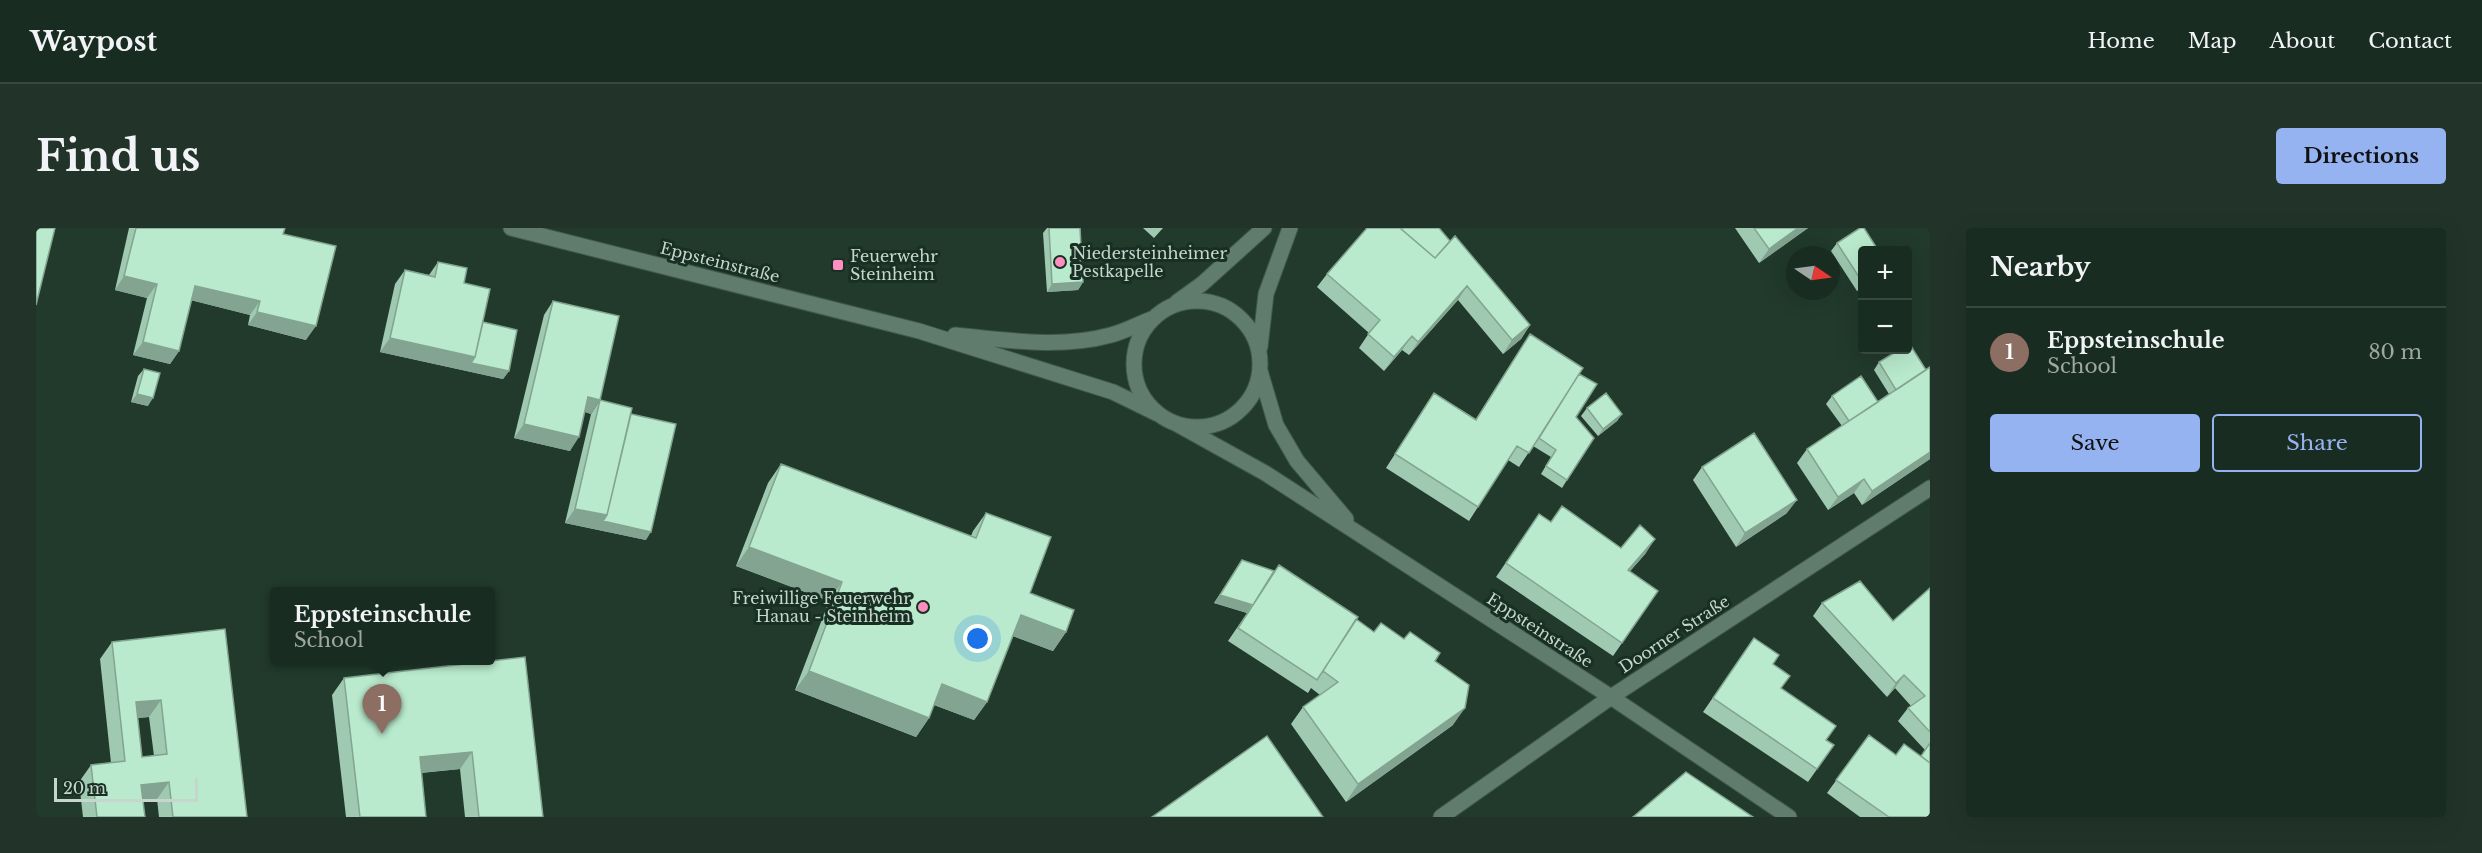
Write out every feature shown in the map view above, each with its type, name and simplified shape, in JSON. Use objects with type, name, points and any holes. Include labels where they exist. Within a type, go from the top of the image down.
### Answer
[{"type":"street","name":"Eppsteinstraße","points":[[511,228],[537,231],[920,331],[1032,364],[1113,392],[1158,414]]},
{"type":"street","points":[[1264,228],[1202,284],[1154,318],[1141,335],[1135,354],[1136,378],[1143,396],[1158,414],[1175,423],[1206,427],[1222,423],[1237,413],[1251,397],[1260,371],[1266,294],[1290,228]]},
{"type":"street","points":[[1173,306],[1198,301],[1218,304],[1241,319],[1254,336],[1260,352]]},
{"type":"street","name":"Eppsteinstraße","points":[[920,331],[1055,343],[1113,335],[1154,318]]},
{"type":"street","name":"Eppsteinstraße","points":[[1260,371],[1276,425],[1292,452],[1327,499],[1360,535]]},
{"type":"street","name":"Eppsteinstraße","points":[[1175,423],[1265,473],[1611,697],[1789,817]]},
{"type":"street","name":"Doorner Straße","points":[[1441,817],[1611,697],[1930,488]]},
{"type":"building","points":[[36,228],[55,228],[36,305]]},
{"type":"building","points":[[136,228],[285,228],[283,234],[336,246],[316,326],[257,312],[260,301],[195,286],[179,351],[143,342],[157,284],[124,276]]},
{"type":"building","name":"Niedersteinheimer Pestkapelle","points":[[1049,228],[1080,228],[1083,282],[1052,284]]},
{"type":"building","points":[[1367,228],[1400,228],[1435,258],[1455,236],[1530,325],[1512,340],[1467,286],[1418,342],[1412,336],[1394,357],[1368,334],[1380,320],[1327,274]]},
{"type":"building","points":[[1400,228],[1439,228],[1450,241],[1435,258]]},
{"type":"building","points":[[1754,228],[1798,228],[1769,249]]},
{"type":"building","points":[[1860,228],[1864,228],[1875,246],[1858,246],[1858,275],[1837,243]]},
{"type":"building","points":[[438,262],[467,268],[464,283],[490,289],[475,357],[390,338],[405,270],[435,277]]},
{"type":"building","points":[[553,301],[619,316],[600,400],[588,397],[579,437],[524,424]]},
{"type":"building","points":[[483,322],[517,330],[509,371],[471,363],[475,357]]},
{"type":"building","points":[[1530,334],[1583,368],[1529,453],[1517,446],[1478,507],[1395,454],[1434,393],[1476,420]]},
{"type":"building","points":[[1912,348],[1926,370],[1896,390],[1879,362],[1892,354],[1912,354]]},
{"type":"building","points":[[1930,367],[1930,452],[1872,491],[1864,479],[1838,497],[1807,449]]},
{"type":"building","points":[[144,369],[160,373],[153,398],[137,394]]},
{"type":"building","points":[[1579,374],[1597,384],[1576,417],[1594,438],[1567,480],[1546,466],[1556,450],[1539,438]]},
{"type":"building","points":[[1861,376],[1878,402],[1849,421],[1832,396]]},
{"type":"building","points":[[1606,393],[1622,414],[1603,429],[1587,408]]},
{"type":"building","points":[[600,400],[632,408],[607,515],[575,509]]},
{"type":"building","points":[[631,414],[676,424],[651,532],[603,521],[607,515]]},
{"type":"building","points":[[1754,433],[1797,500],[1745,533],[1702,467]]},
{"type":"building","name":"Freiwillige Feuerwehr Hanau - Steinheim","points":[[781,464],[976,538],[986,513],[1051,537],[1030,593],[1074,610],[1066,632],[1021,615],[987,702],[942,684],[929,718],[809,671],[842,582],[749,547]]},
{"type":"building","points":[[1562,506],[1621,548],[1640,525],[1655,539],[1628,570],[1658,591],[1622,643],[1506,563],[1539,514],[1551,522]]},
{"type":"building","points":[[1242,560],[1274,571],[1253,605],[1220,595]]},
{"type":"building","points":[[1279,565],[1358,617],[1317,680],[1238,628]]},
{"type":"building","points":[[1860,581],[1893,621],[1930,588],[1930,732],[1908,708],[1925,696],[1904,675],[1896,683],[1822,603]]},
{"type":"building","points":[[1356,619],[1374,632],[1381,623],[1404,639],[1410,632],[1440,653],[1435,661],[1469,685],[1465,708],[1358,784],[1303,707],[1338,682],[1323,671]]},
{"type":"building","points":[[225,629],[247,817],[173,817],[169,782],[141,785],[145,817],[97,817],[91,765],[125,761],[112,642]],"holes":[[[161,700],[167,754],[142,757],[136,702]]]},
{"type":"building","points":[[1754,638],[1779,655],[1773,664],[1790,676],[1781,688],[1836,726],[1826,740],[1834,745],[1817,769],[1713,698]]},
{"type":"building","points":[[525,657],[543,817],[479,817],[472,752],[420,757],[426,817],[360,817],[344,678],[456,665],[495,665],[495,660]]},
{"type":"building","points":[[1869,735],[1896,755],[1904,744],[1930,763],[1930,817],[1889,817],[1836,780]]},
{"type":"building","points":[[1267,736],[1323,817],[1152,817]]},
{"type":"building","points":[[1930,743],[1930,763],[1921,756]]},
{"type":"building","points":[[1686,772],[1753,817],[1633,817]]},
{"type":"place","name":"Niedersteinheimer Pestkapelle","points":[[1060,262]]},
{"type":"place","name":"Feuerwehr Steinheim","points":[[838,265]]},
{"type":"place","name":"Freiwillige Feuerwehr Hanau - Steinheim","points":[[923,607]]},
{"type":"place","name":"Eppsteinschule","points":[[382,734]]}]
